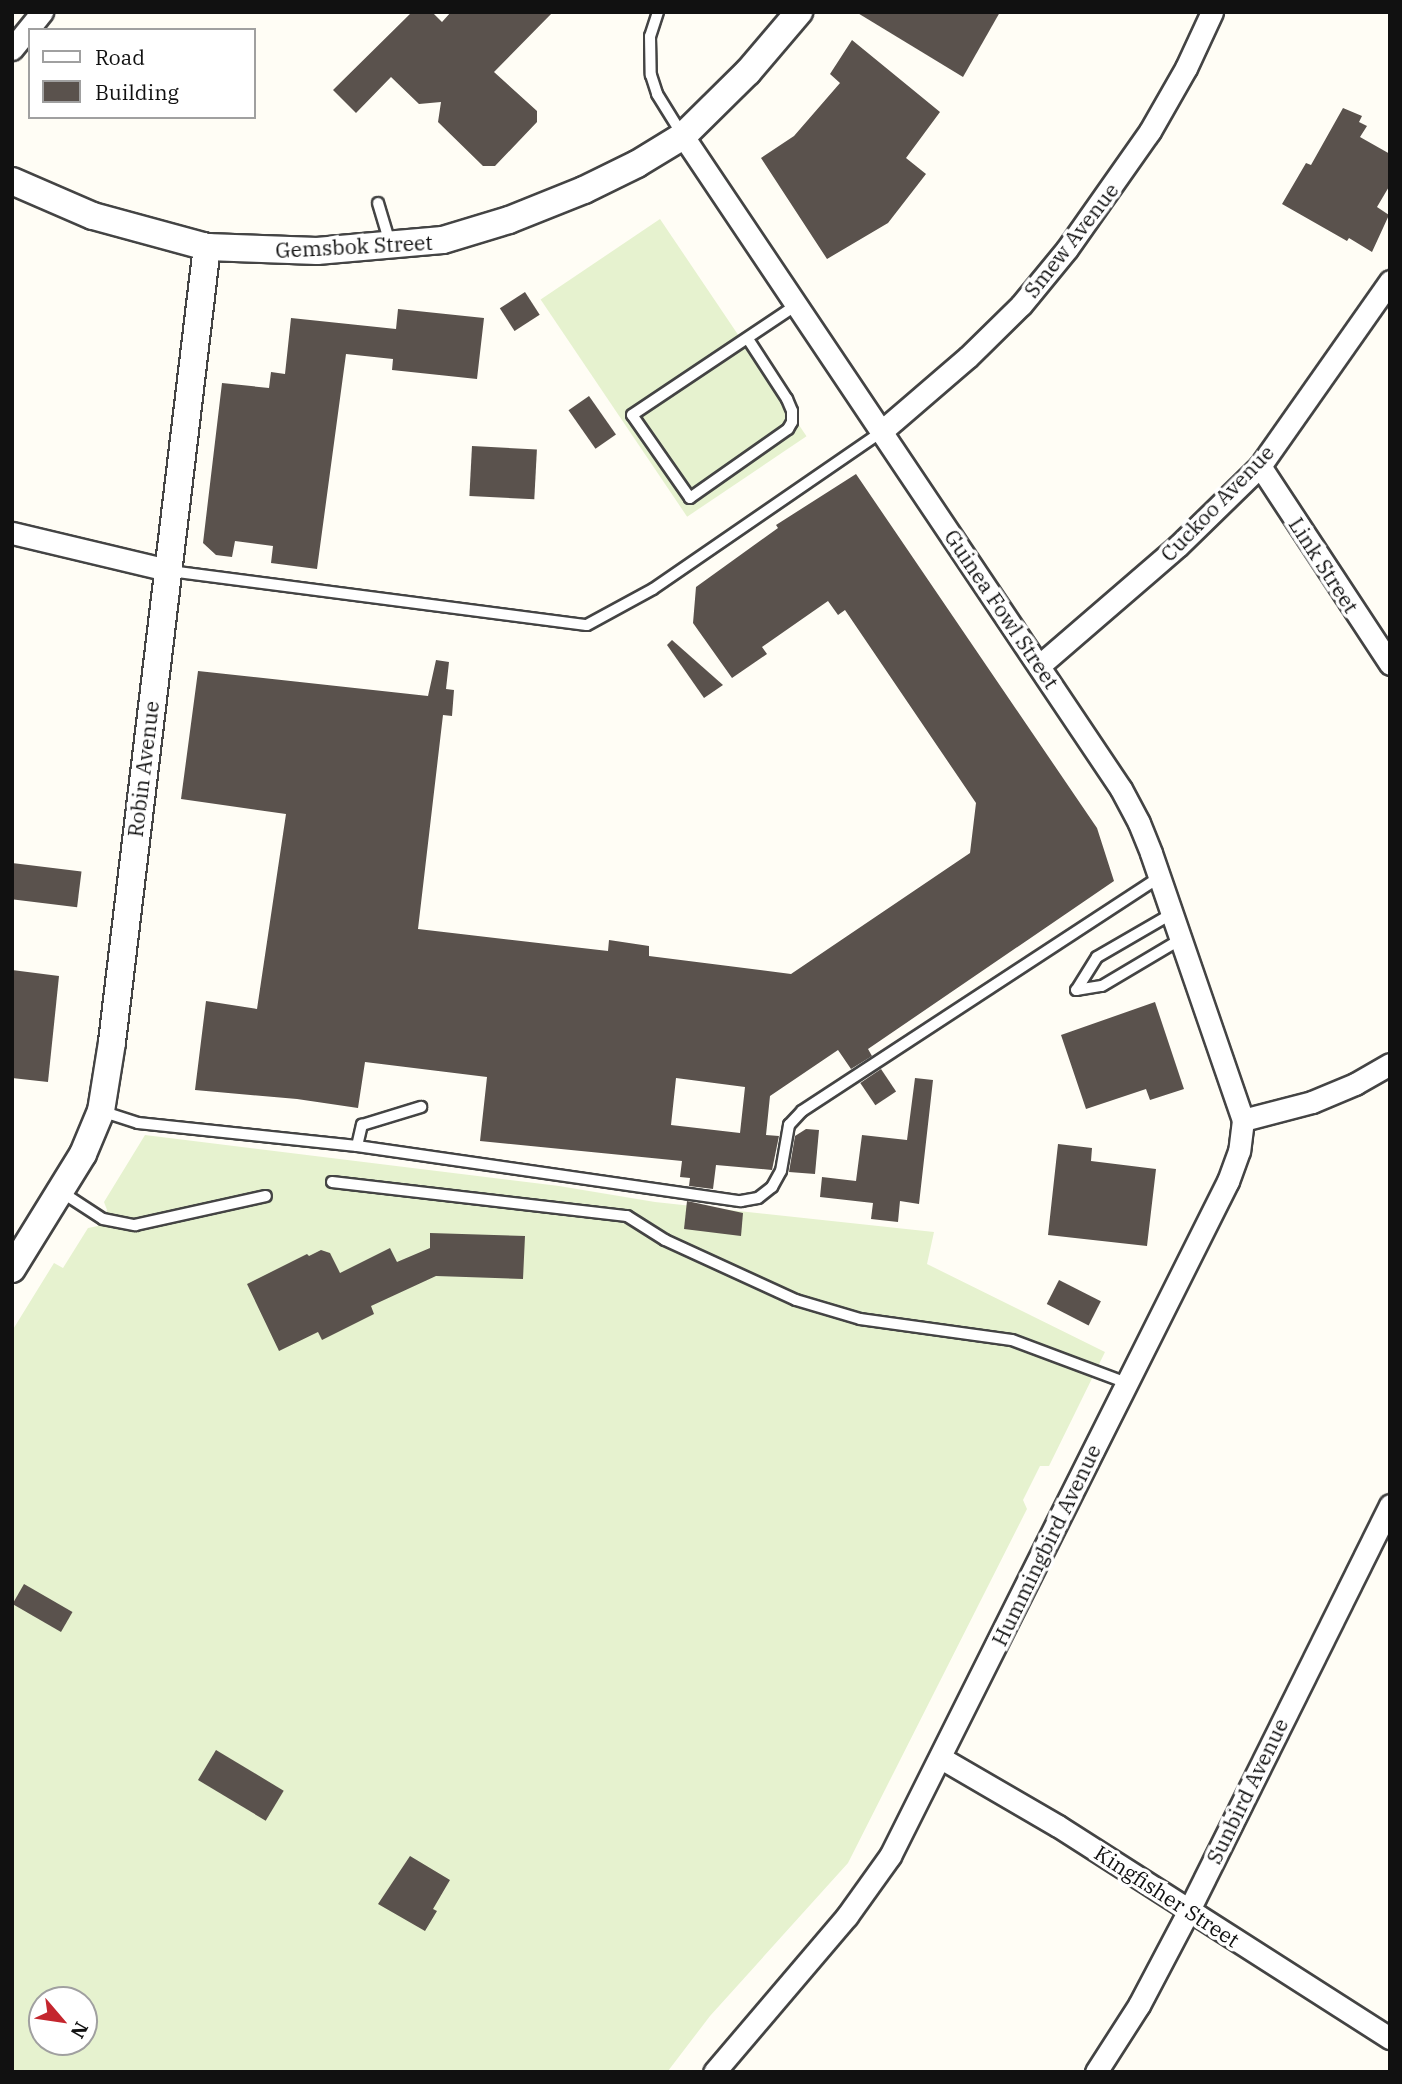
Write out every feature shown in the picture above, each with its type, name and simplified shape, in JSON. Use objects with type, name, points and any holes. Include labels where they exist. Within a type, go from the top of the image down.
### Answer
[{"type":"street","points":[[29,28],[42,12]]},
{"type":"street","name":"Gemsbok Street","points":[[12,181],[93,216],[207,247],[290,251],[390,246],[443,240],[509,220],[637,164],[683,136],[748,72],[799,12]]},
{"type":"street","name":"Smew Avenue","points":[[883,430],[968,357],[1021,305],[1068,249],[1150,131],[1212,12]]},
{"type":"street","points":[[12,49],[28,29]]},
{"type":"street","name":"Guinea Fowl Street","points":[[683,136],[798,303],[1121,789],[1139,822],[1243,1120]]},
{"type":"street","name":"Robin Avenue","points":[[12,1269],[91,1138],[101,1111],[112,1042],[207,247]]},
{"type":"street","name":"Cuckoo Avenue","points":[[1040,665],[1178,546],[1259,466],[1390,281]]},
{"type":"street","name":"Link Street","points":[[1259,466],[1390,664]]},
{"type":"street","points":[[12,533],[167,570]]},
{"type":"street","points":[[1243,1120],[1312,1102],[1355,1084],[1390,1064]]},
{"type":"street","name":"Hummingbird Avenue","points":[[714,2072],[874,1882],[941,1758],[1228,1181],[1239,1150],[1243,1120]]},
{"type":"street","name":"Sunbird Avenue","points":[[1096,2072],[1139,2005],[1189,1910],[1390,1505]]},
{"type":"street","name":"Kingfisher Street","points":[[941,1758],[1058,1826],[1390,2038]]},
{"type":"lane","points":[[658,12],[650,36],[651,75],[657,93],[683,136]]},
{"type":"lane","points":[[378,203],[390,246]]},
{"type":"lane","points":[[747,339],[787,399],[792,411],[792,422],[788,429],[690,498],[632,415],[798,303]]},
{"type":"lane","points":[[167,570],[587,625],[653,589],[883,430]]},
{"type":"lane","points":[[101,1111],[138,1122],[357,1146],[741,1201],[758,1198],[772,1187],[781,1171],[789,1125],[802,1111],[1159,877]]},
{"type":"lane","points":[[1172,913],[1097,957],[1076,990],[1102,986],[1181,939]]},
{"type":"lane","points":[[357,1146],[362,1125],[421,1107]]},
{"type":"lane","points":[[332,1182],[627,1216],[664,1240],[796,1300],[860,1319],[1012,1340],[1127,1383]]},
{"type":"lane","points":[[60,1191],[103,1219],[135,1224],[266,1196]]},
{"type":"green space","points":[[660,219],[807,436],[687,517],[541,300]]},
{"type":"green space","points":[[145,1135],[559,1186],[655,1202],[934,1232],[927,1264],[1105,1352],[1049,1466],[1040,1466],[1023,1500],[1027,1509],[848,1863],[710,2016],[668,2071],[12,2072],[12,1331],[54,1263],[63,1268],[88,1228],[98,1226],[107,1210],[104,1202]]},
{"type":"building","points":[[412,12],[432,12],[442,22],[451,12],[553,12],[494,72],[537,111],[537,122],[495,166],[483,166],[438,122],[441,102],[419,104],[391,77],[356,113],[333,90]]},
{"type":"building","points":[[856,12],[1000,12],[963,77]]},
{"type":"building","points":[[852,40],[940,112],[906,158],[926,174],[888,223],[827,259],[761,158],[794,136],[840,83],[830,74]]},
{"type":"building","points":[[1343,108],[1362,116],[1359,122],[1367,126],[1360,137],[1390,154],[1390,185],[1377,207],[1389,215],[1372,252],[1282,204],[1306,163],[1311,165]]},
{"type":"building","points":[[525,292],[540,315],[515,331],[500,308]]},
{"type":"building","points":[[398,309],[484,318],[477,379],[392,370],[393,359],[346,354],[317,569],[271,563],[273,546],[235,541],[232,557],[216,555],[203,543],[222,383],[269,388],[271,372],[285,374],[291,318],[396,329]]},
{"type":"building","points":[[589,396],[616,435],[595,449],[569,410]]},
{"type":"building","points":[[472,446],[537,449],[534,499],[469,496]]},
{"type":"building","points":[[856,474],[1097,828],[1114,881],[868,1049],[872,1056],[851,1069],[838,1050],[770,1096],[766,1135],[779,1136],[772,1170],[716,1165],[713,1189],[689,1186],[690,1178],[680,1177],[682,1161],[480,1141],[487,1077],[365,1062],[358,1108],[297,1099],[195,1090],[206,1001],[257,1009],[286,814],[181,799],[198,671],[428,696],[436,660],[449,662],[446,689],[454,690],[452,716],[443,715],[418,929],[608,951],[609,940],[649,946],[649,956],[791,974],[970,853],[976,803],[845,610],[838,615],[828,601],[762,647],[767,654],[732,678],[693,623],[696,587],[778,528],[776,525]],"holes":[[[676,1078],[745,1087],[740,1133],[671,1125]]]},
{"type":"building","points":[[672,640],[723,685],[704,698],[667,645]]},
{"type":"building","points":[[12,863],[81,872],[77,907],[12,899]]},
{"type":"building","points":[[12,970],[59,976],[48,1082],[12,1078]]},
{"type":"building","points":[[1155,1002],[1184,1089],[1150,1100],[1146,1089],[1086,1109],[1061,1035]]},
{"type":"building","points":[[881,1069],[896,1091],[875,1105],[860,1083]]},
{"type":"building","points":[[915,1078],[933,1080],[919,1204],[900,1201],[898,1222],[871,1219],[873,1203],[820,1197],[822,1177],[856,1181],[862,1135],[907,1140]]},
{"type":"building","points":[[806,1129],[819,1130],[815,1174],[789,1172],[795,1136]]},
{"type":"building","points":[[1058,1144],[1092,1148],[1091,1161],[1156,1169],[1147,1246],[1048,1235]]},
{"type":"building","points":[[687,1201],[743,1213],[741,1236],[684,1229]]},
{"type":"building","points":[[430,1233],[525,1236],[523,1279],[436,1276],[371,1306],[374,1314],[322,1340],[318,1332],[279,1351],[247,1284],[307,1254],[309,1256],[321,1250],[330,1253],[340,1273],[390,1248],[397,1262],[430,1248]]},
{"type":"building","points":[[1059,1280],[1101,1301],[1089,1325],[1047,1304]]},
{"type":"building","points":[[24,1584],[72,1612],[61,1632],[12,1604]]},
{"type":"building","points":[[216,1750],[284,1791],[266,1821],[198,1780]]},
{"type":"building","points":[[410,1856],[450,1880],[433,1909],[437,1911],[425,1931],[378,1904]]}]
